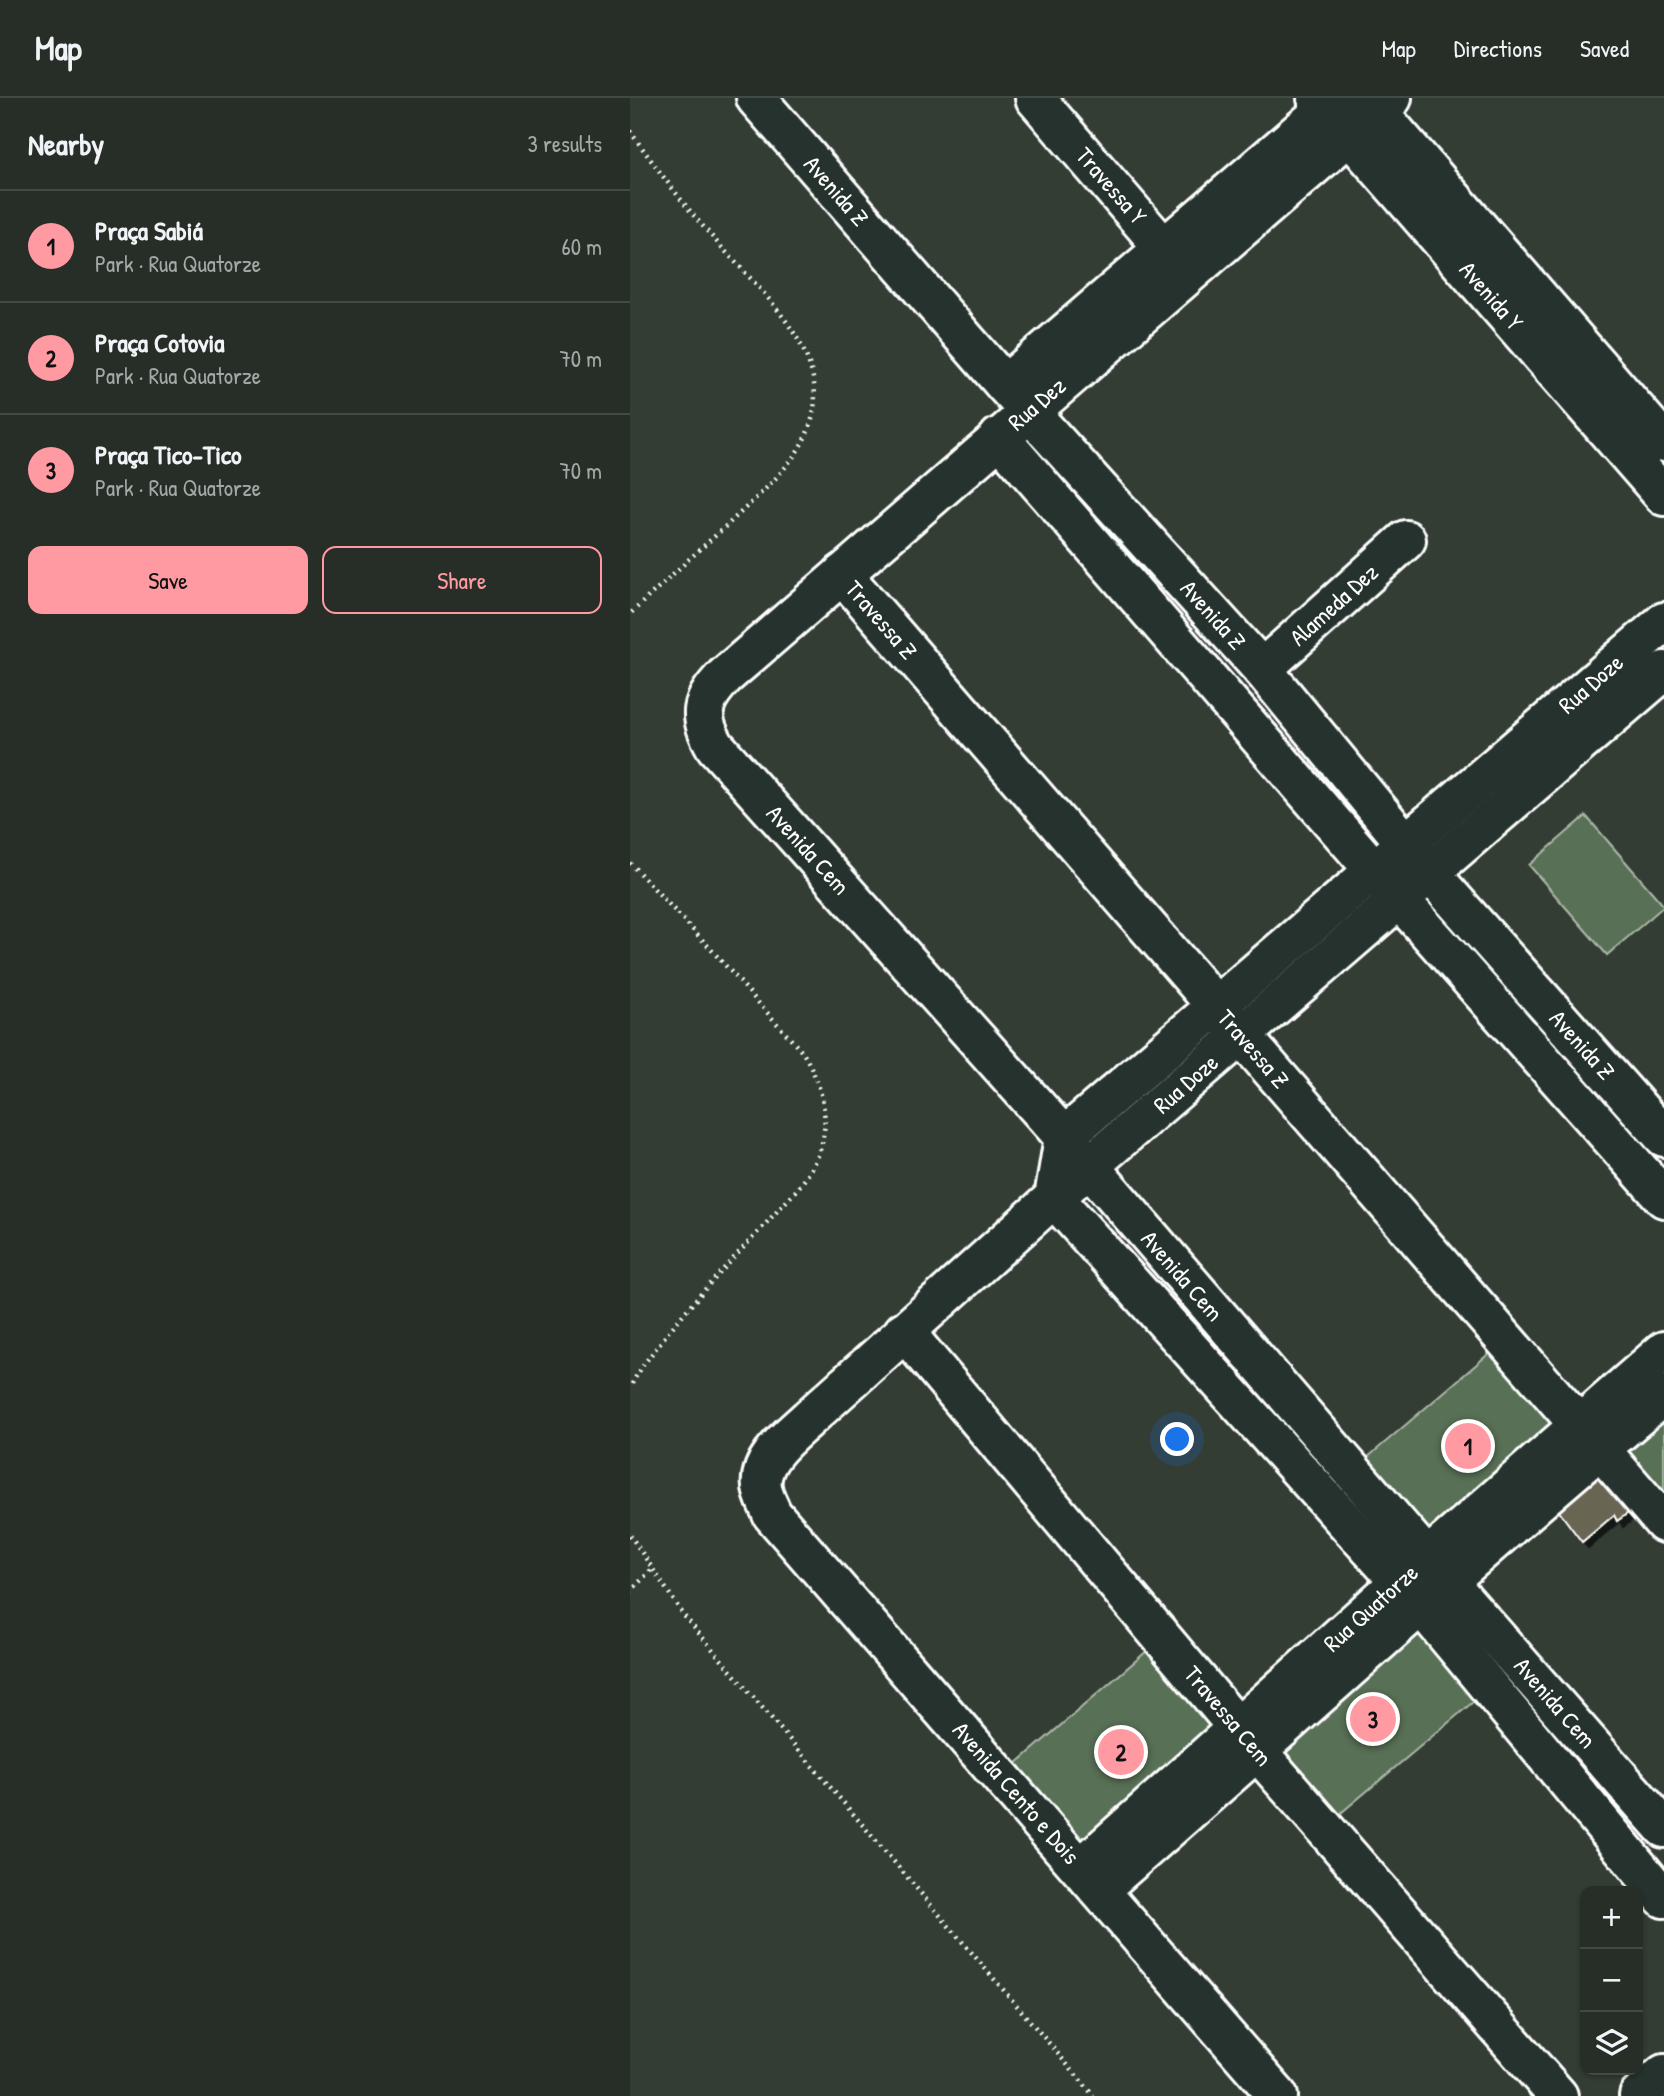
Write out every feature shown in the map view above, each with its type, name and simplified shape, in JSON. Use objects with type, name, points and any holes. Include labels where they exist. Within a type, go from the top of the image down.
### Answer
[{"type":"street","name":"Avenida Z","points":[[755,98],[1017,398],[1262,669],[1405,844],[1664,1137]]},
{"type":"street","name":"Travessa Y","points":[[1035,98],[1175,261]]},
{"type":"street","name":"Rua Dez","points":[[704,722],[703,713],[709,692],[999,438],[1017,398],[1352,106]]},
{"type":"street","name":"Avenida Y","points":[[1352,106],[1664,442]]},
{"type":"street","name":"Avenida Y","points":[[1352,106],[1664,496]]},
{"type":"street","name":"Avenida Z","points":[[999,438],[1399,900],[1664,1198]]},
{"type":"street","name":"Alameda Dez","points":[[1262,669],[1406,540]]},
{"type":"street","name":"Travessa Z","points":[[842,574],[1664,1523]]},
{"type":"street","name":"Rua Doze","points":[[762,1486],[764,1469],[776,1450],[904,1331],[1066,1167],[1216,1007],[1664,622]]},
{"type":"street","name":"Rua Doze","points":[[1066,1167],[1242,1036],[1664,671]]},
{"type":"street","name":"Avenida Cem","points":[[704,722],[716,746],[1066,1167],[1424,1582],[1664,1828]]},
{"type":"street","name":"Travessa Cem","points":[[904,1331],[1248,1740],[1558,2096]]},
{"type":"street","name":"Rua Quatorze","points":[[1091,1879],[1590,1436],[1664,1351]]},
{"type":"street","name":"Rua Quatorze","points":[[1590,1436],[1664,1395]]},
{"type":"street","name":"Avenida Cento e Dois","points":[[762,1486],[772,1514],[1278,2096]]},
{"type":"street","name":"Avenida Cem","points":[[1424,1582],[1664,1898]]},
{"type":"street","points":[[1639,2096],[1664,2074]]},
{"type":"path","points":[[630,131],[706,230],[784,317],[804,347],[812,367],[815,395],[809,430],[792,459],[764,491],[630,614]]},
{"type":"path","points":[[630,863],[803,1053],[819,1084],[825,1132],[813,1168],[792,1195],[679,1318],[637,1372],[630,1388]]},
{"type":"path","points":[[630,1535],[651,1570],[694,1628],[1094,2096]]},
{"type":"path","points":[[630,1592],[651,1570]]},
{"type":"green space","points":[[1586,816],[1664,906],[1607,955],[1529,865]]},
{"type":"green space","points":[[1506,1339],[1580,1424],[1429,1556],[1354,1469]]},
{"type":"green space","points":[[1664,1396],[1664,1521],[1600,1449]]},
{"type":"green space","points":[[1421,1607],[1491,1687],[1323,1828],[1257,1751]]},
{"type":"green space","points":[[1162,1638],[1238,1728],[1081,1868],[1002,1776]]},
{"type":"building","points":[[1611,1469],[1639,1505],[1617,1521],[1614,1515],[1582,1542],[1558,1510],[1588,1486],[1584,1481]]},
{"type":"place","name":"Praça Sabiá","points":[[1468,1446]]},
{"type":"place","name":"Praça Tico-Tico","points":[[1373,1719]]},
{"type":"place","name":"Praça Cotovia","points":[[1121,1752]]}]
